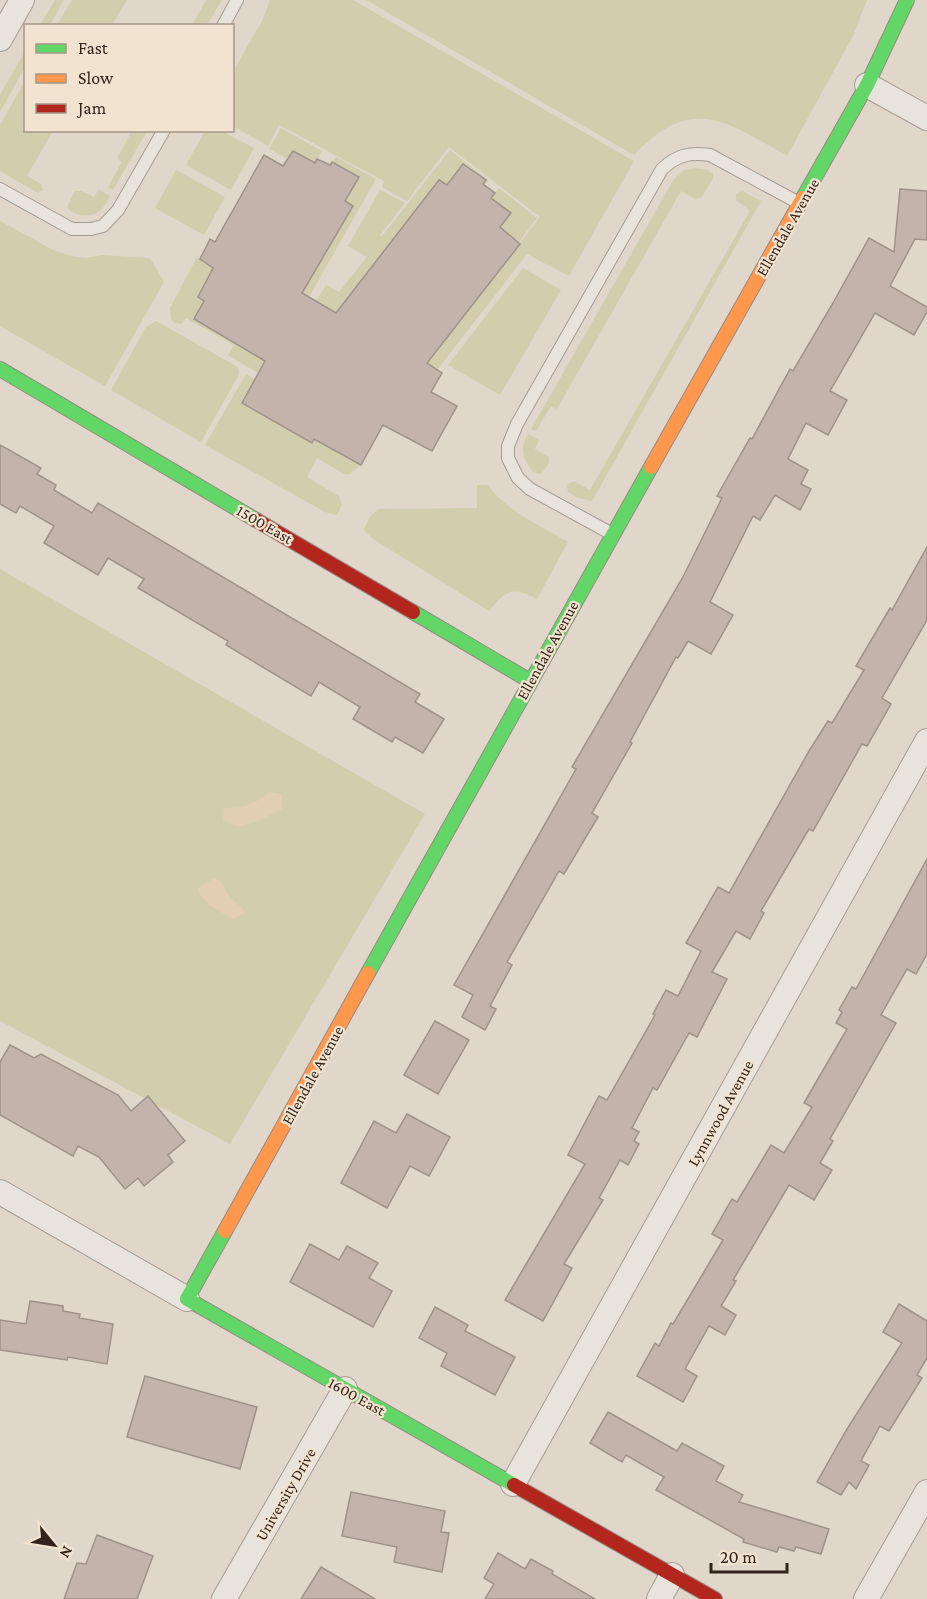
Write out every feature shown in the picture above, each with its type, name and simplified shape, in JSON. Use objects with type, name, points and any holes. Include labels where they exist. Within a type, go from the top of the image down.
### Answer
[{"type":"street","points":[[0,39],[22,0]]},
{"type":"street","name":"Ellendale Avenue","points":[[187,1299],[612,534],[867,85],[907,0]]},
{"type":"street","points":[[867,85],[927,118]]},
{"type":"street","name":"1500 East","points":[[0,369],[530,681]]},
{"type":"street","name":"Lynnwood Avenue","points":[[513,1485],[927,741]]},
{"type":"street","name":"1600 East","points":[[0,1192],[715,1599]]},
{"type":"street","name":"University Drive","points":[[224,1599],[345,1389]]},
{"type":"street","points":[[866,1599],[927,1492]]},
{"type":"street","points":[[659,1599],[672,1575]]},
{"type":"lane","points":[[224,24],[237,0]]},
{"type":"lane","points":[[0,189],[72,229],[91,229],[103,226],[118,210],[163,132]]},
{"type":"lane","points":[[612,534],[530,489],[518,478],[508,458],[508,446],[517,424],[662,169],[672,159],[695,153],[710,155],[800,203]]},
{"type":"shaded area","points":[[55,0],[64,0],[51,24],[41,24]]},
{"type":"shaded area","points":[[72,0],[127,0],[113,24],[58,24]]},
{"type":"shaded area","points":[[206,0],[222,0],[208,24],[193,24]]},
{"type":"shaded area","points":[[270,0],[353,0],[634,161],[569,276],[527,254],[437,370],[427,363],[540,217],[449,147],[407,201],[382,187],[384,181],[279,125],[268,146],[234,127],[234,70],[263,19]]},
{"type":"shaded area","points":[[366,0],[867,0],[853,36],[787,156],[727,124],[691,119],[673,124],[654,136],[634,155]]},
{"type":"shaded area","points":[[24,53],[24,69],[0,112],[0,95]]},
{"type":"shaded area","points":[[24,83],[24,132],[52,132],[27,176],[41,184],[43,190],[38,193],[0,171],[0,125]]},
{"type":"shaded area","points":[[281,128],[322,151],[315,163],[288,159],[269,149]]},
{"type":"shaded area","points":[[131,132],[146,132],[113,190],[108,187],[122,162],[117,158]]},
{"type":"shaded area","points":[[204,132],[224,132],[254,148],[231,190],[186,165]]},
{"type":"shaded area","points":[[450,150],[488,180],[485,185],[485,180],[463,164],[447,185],[439,180],[336,313],[316,301],[326,285],[339,292],[367,257],[348,246],[380,190],[405,203],[380,235],[382,236]]},
{"type":"shaded area","points":[[336,157],[376,179],[309,297],[302,293],[358,177],[332,162]]},
{"type":"shaded area","points":[[706,169],[713,174],[702,197],[695,199],[681,191],[557,409],[551,406],[536,431],[531,429],[674,179],[684,170]]},
{"type":"shaded area","points":[[176,170],[225,197],[204,235],[155,208]]},
{"type":"shaded area","points":[[499,188],[537,218],[518,243],[500,227],[510,213],[491,198]]},
{"type":"shaded area","points":[[99,189],[110,196],[98,212],[81,215],[67,207],[75,191],[81,191],[94,197]]},
{"type":"shaded area","points":[[742,191],[761,201],[592,501],[578,498],[568,492],[567,485],[574,481],[590,490],[750,211],[736,200],[736,194]]},
{"type":"shaded area","points":[[0,221],[53,250],[71,256],[150,258],[164,282],[105,386],[0,326]]},
{"type":"shaded area","points":[[197,257],[213,268],[198,297],[204,301],[194,319],[265,361],[258,373],[228,355],[234,345],[186,318],[182,324],[174,323],[171,319],[170,308]]},
{"type":"shaded area","points":[[523,268],[561,290],[500,395],[448,365]]},
{"type":"shaded area","points":[[156,321],[236,366],[239,370],[238,376],[201,442],[111,390],[146,327]]},
{"type":"shaded area","points":[[246,374],[254,379],[242,403],[312,443],[321,428],[334,450],[361,465],[350,474],[344,474],[317,458],[307,477],[339,496],[342,505],[337,515],[325,512],[205,445]]},
{"type":"shaded area","points":[[528,434],[539,440],[535,449],[549,457],[549,463],[541,474],[533,472],[525,458],[523,449]]},
{"type":"shaded area","points":[[477,485],[488,485],[514,510],[568,542],[537,599],[521,592],[510,592],[500,598],[489,611],[373,539],[364,530],[369,518],[378,509],[477,508]]},
{"type":"shaded area","points":[[0,569],[425,814],[230,1144],[0,1021]]},
{"type":"sand","points":[[269,792],[282,794],[282,809],[258,821],[238,827],[223,820],[224,808],[248,805]]},
{"type":"sand","points":[[215,878],[222,883],[230,897],[245,913],[234,919],[203,899],[198,889]]},
{"type":"building","points":[[293,151],[315,163],[317,159],[330,165],[332,162],[359,177],[345,201],[353,206],[302,293],[336,313],[439,180],[447,185],[463,164],[486,180],[483,184],[495,193],[491,198],[511,213],[500,227],[520,244],[427,363],[442,373],[431,392],[457,406],[432,451],[383,425],[361,465],[314,439],[312,443],[242,403],[265,361],[194,319],[204,301],[198,297],[213,268],[200,259],[210,239],[215,242],[264,155],[283,166]]},
{"type":"building","points":[[900,189],[927,191],[927,240],[915,239],[890,286],[927,307],[927,312],[914,335],[875,313],[830,391],[847,400],[828,435],[806,423],[788,459],[808,470],[801,484],[811,489],[800,510],[775,495],[760,520],[753,516],[710,602],[733,615],[711,654],[688,641],[678,658],[676,657],[630,742],[632,743],[592,813],[598,817],[564,874],[559,871],[507,962],[512,965],[490,1006],[496,1009],[485,1030],[462,1017],[473,995],[454,985],[576,769],[572,767],[683,577],[722,498],[717,496],[750,438],[752,439],[790,369],[793,371],[869,238],[894,252]]},
{"type":"building","points":[[0,445],[41,468],[37,474],[56,485],[54,490],[92,513],[98,503],[420,694],[415,702],[444,719],[423,753],[395,737],[392,742],[353,719],[360,707],[319,682],[311,696],[226,645],[228,641],[138,588],[144,579],[108,558],[98,575],[44,543],[54,526],[20,506],[16,513],[0,504]]},
{"type":"building","points":[[927,547],[927,620],[882,698],[891,704],[867,746],[862,744],[813,831],[809,829],[761,911],[764,913],[750,939],[736,931],[712,972],[727,979],[697,1037],[689,1033],[657,1090],[653,1088],[632,1128],[639,1132],[634,1141],[639,1144],[628,1165],[620,1160],[599,1198],[603,1200],[564,1264],[572,1268],[543,1321],[505,1300],[585,1164],[568,1155],[599,1096],[607,1100],[655,1015],[653,1014],[666,990],[678,996],[701,951],[686,943],[718,887],[729,893],[809,751],[828,721],[832,723],[864,670],[856,666],[890,608],[892,610]]},
{"type":"building","points":[[927,859],[927,954],[916,974],[907,969],[881,1015],[896,1023],[830,1139],[833,1141],[820,1163],[832,1170],[814,1200],[789,1185],[733,1280],[736,1281],[721,1306],[736,1315],[725,1335],[709,1326],[685,1369],[697,1376],[683,1402],[637,1376],[655,1343],[659,1346],[671,1323],[673,1324],[723,1240],[712,1234],[732,1199],[737,1202],[771,1145],[784,1153],[812,1107],[804,1103],[847,1029],[836,1023],[842,1012],[839,1010],[852,987],[856,989]]},
{"type":"building","points":[[435,1021],[469,1040],[438,1094],[404,1075]]},
{"type":"building","points":[[10,1045],[34,1058],[41,1054],[118,1095],[131,1111],[148,1096],[185,1141],[168,1155],[173,1162],[144,1186],[138,1178],[125,1189],[99,1157],[78,1146],[73,1156],[0,1115],[0,1062]]},
{"type":"building","points":[[407,1114],[450,1137],[429,1176],[410,1166],[387,1208],[341,1183],[374,1121],[396,1133]]},
{"type":"building","points":[[310,1244],[339,1260],[347,1246],[378,1263],[369,1278],[392,1291],[373,1327],[290,1282]]},
{"type":"building","points":[[30,1301],[63,1306],[63,1311],[80,1314],[79,1318],[113,1324],[107,1364],[68,1357],[67,1360],[0,1350],[0,1320],[26,1324]]},
{"type":"building","points":[[899,1304],[927,1321],[927,1358],[917,1375],[922,1378],[889,1431],[880,1426],[861,1461],[869,1465],[856,1489],[849,1482],[841,1495],[817,1482],[847,1429],[902,1343],[883,1332]]},
{"type":"building","points":[[435,1307],[468,1325],[465,1331],[515,1357],[495,1395],[441,1366],[447,1353],[419,1338]]},
{"type":"building","points":[[145,1376],[257,1407],[240,1469],[127,1437]]},
{"type":"building","points":[[608,1412],[677,1451],[682,1443],[724,1466],[716,1481],[743,1495],[739,1502],[829,1529],[821,1554],[796,1547],[794,1551],[779,1547],[777,1552],[743,1542],[744,1539],[656,1490],[664,1477],[626,1455],[622,1462],[590,1443]]},
{"type":"building","points":[[351,1492],[445,1511],[441,1532],[449,1533],[442,1572],[394,1562],[397,1547],[342,1536]]},
{"type":"building","points":[[97,1535],[153,1556],[137,1599],[64,1599],[77,1563],[86,1564]]},
{"type":"building","points":[[498,1553],[525,1569],[531,1559],[595,1599],[485,1599],[494,1584],[484,1578]]},
{"type":"building","points":[[321,1567],[375,1599],[301,1599]]},
{"type":"traffic: fast","points":[[803,198],[867,85],[907,0]]},
{"type":"traffic: fast","points":[[0,369],[256,520]]},
{"type":"traffic: fast","points":[[368,973],[651,467]]},
{"type":"traffic: fast","points":[[413,612],[530,681]]},
{"type":"traffic: fast","points":[[225,1231],[187,1299],[514,1485]]},
{"type":"traffic: slow","points":[[651,467],[803,198]]},
{"type":"traffic: slow","points":[[225,1231],[368,973]]},
{"type":"traffic: jam","points":[[256,520],[413,612]]},
{"type":"traffic: jam","points":[[514,1485],[715,1599]]}]
